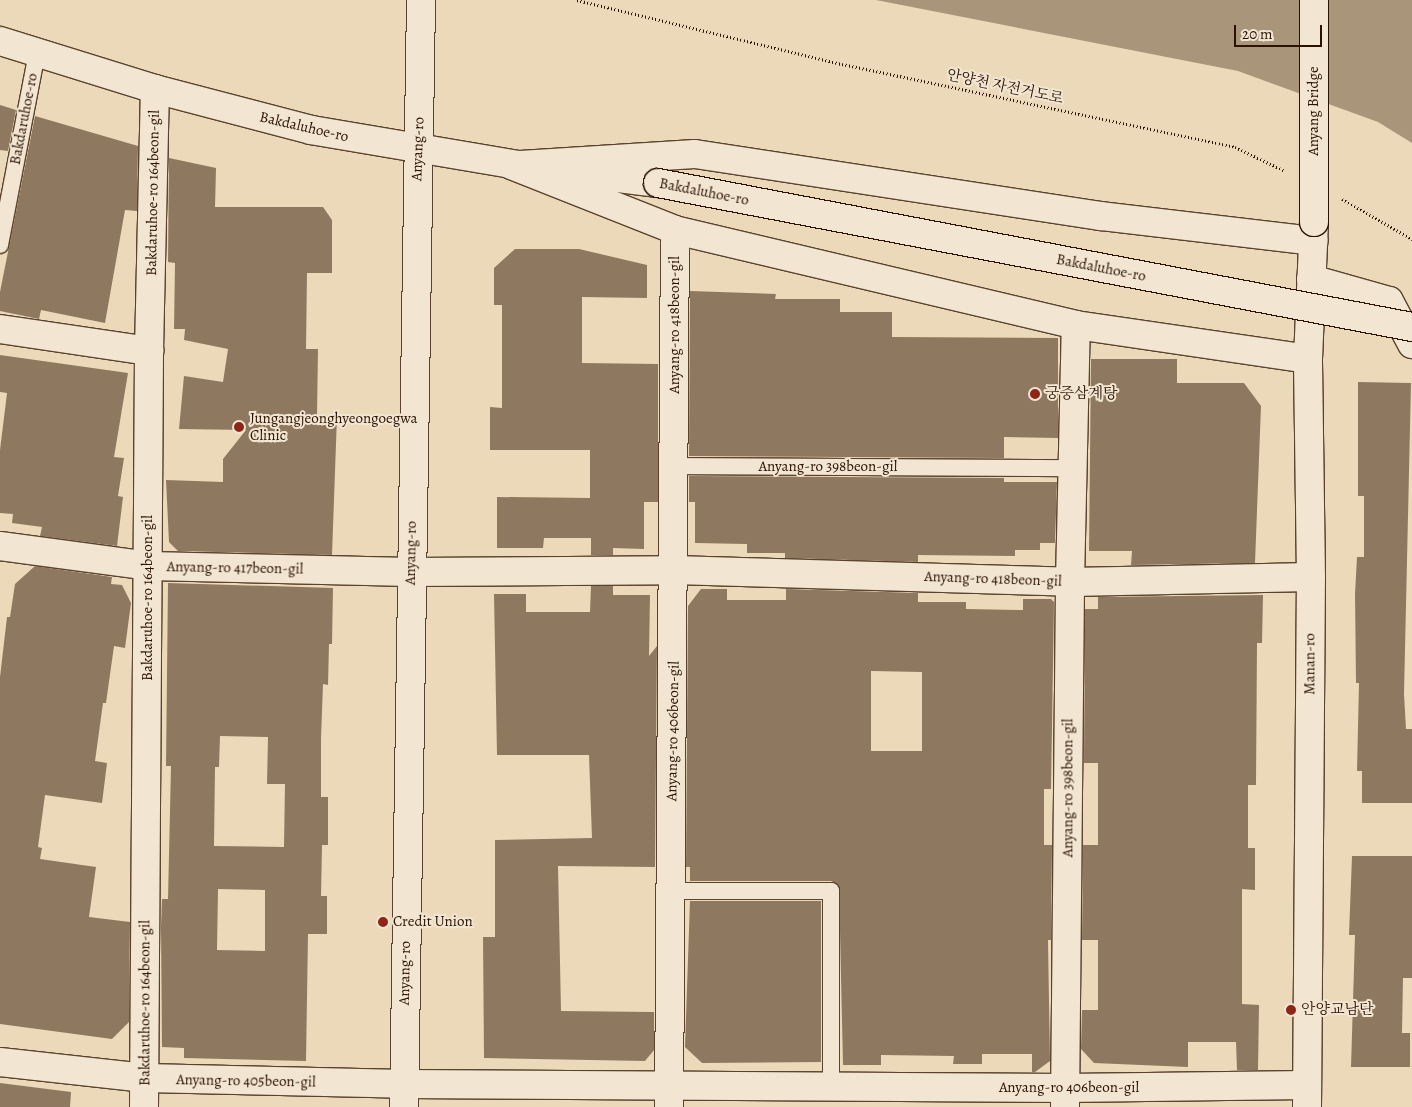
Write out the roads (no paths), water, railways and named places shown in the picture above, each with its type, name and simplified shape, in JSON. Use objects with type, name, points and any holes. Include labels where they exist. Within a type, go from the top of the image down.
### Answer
[{"type":"street","name":"Anyang-ro","points":[[404,1096],[410,572],[421,0]]},
{"type":"street","name":"Anyang Bridge","points":[[1314,0],[1314,232]]},
{"type":"street","name":"Bakdaluhoe-ro","points":[[0,41],[155,89],[311,130],[511,165],[658,183],[1412,327]]},
{"type":"street","name":"Bakdaruhoe-ro 164beon-gil","points":[[144,1107],[149,351],[155,89]]},
{"type":"street","points":[[511,165],[695,154],[1101,216],[1314,232]]},
{"type":"street","points":[[511,165],[675,230],[1076,325],[1308,360]]},
{"type":"street","name":"Anyang-ro 418beon-gil","points":[[674,570],[675,230]]},
{"type":"street","name":"Manan-ro","points":[[1307,1096],[1311,577],[1308,360],[1314,232]]},
{"type":"street","points":[[1311,279],[1389,301],[1412,344]]},
{"type":"street","name":"Anyang-ro 398beon-gil","points":[[1066,1098],[1070,582],[1076,325]]},
{"type":"street","points":[[0,329],[149,351]]},
{"type":"street","name":"Anyang-ro 417beon-gil","points":[[0,547],[149,566],[410,572]]},
{"type":"street","name":"Anyang-ro 418beon-gil","points":[[410,572],[674,570],[1070,582],[1311,577]]},
{"type":"street","name":"Anyang-ro 406beon-gil","points":[[669,1096],[674,570]]},
{"type":"street","name":"Anyang-ro 405beon-gil","points":[[0,1062],[145,1078],[404,1096]]},
{"type":"street","name":"Anyang-ro 406beon-gil","points":[[404,1096],[669,1096],[831,1086],[1066,1098],[1307,1096]]},
{"type":"lane","name":"Bakdaruhoe-ro","points":[[0,245],[37,52]]},
{"type":"lane","name":"Anyang-ro 398beon-gil","points":[[674,466],[1073,468]]},
{"type":"lane","points":[[671,891],[831,891],[831,1086]]},
{"type":"place","name":"궁중삼계탕","points":[[1035,394]]},
{"type":"place","name":"Jungangjeonghyeongoegwa Clinic","points":[[239,427]]},
{"type":"place","name":"Credit Union","points":[[383,922]]},
{"type":"place","name":"안양교남단","points":[[1291,1010]]}]
